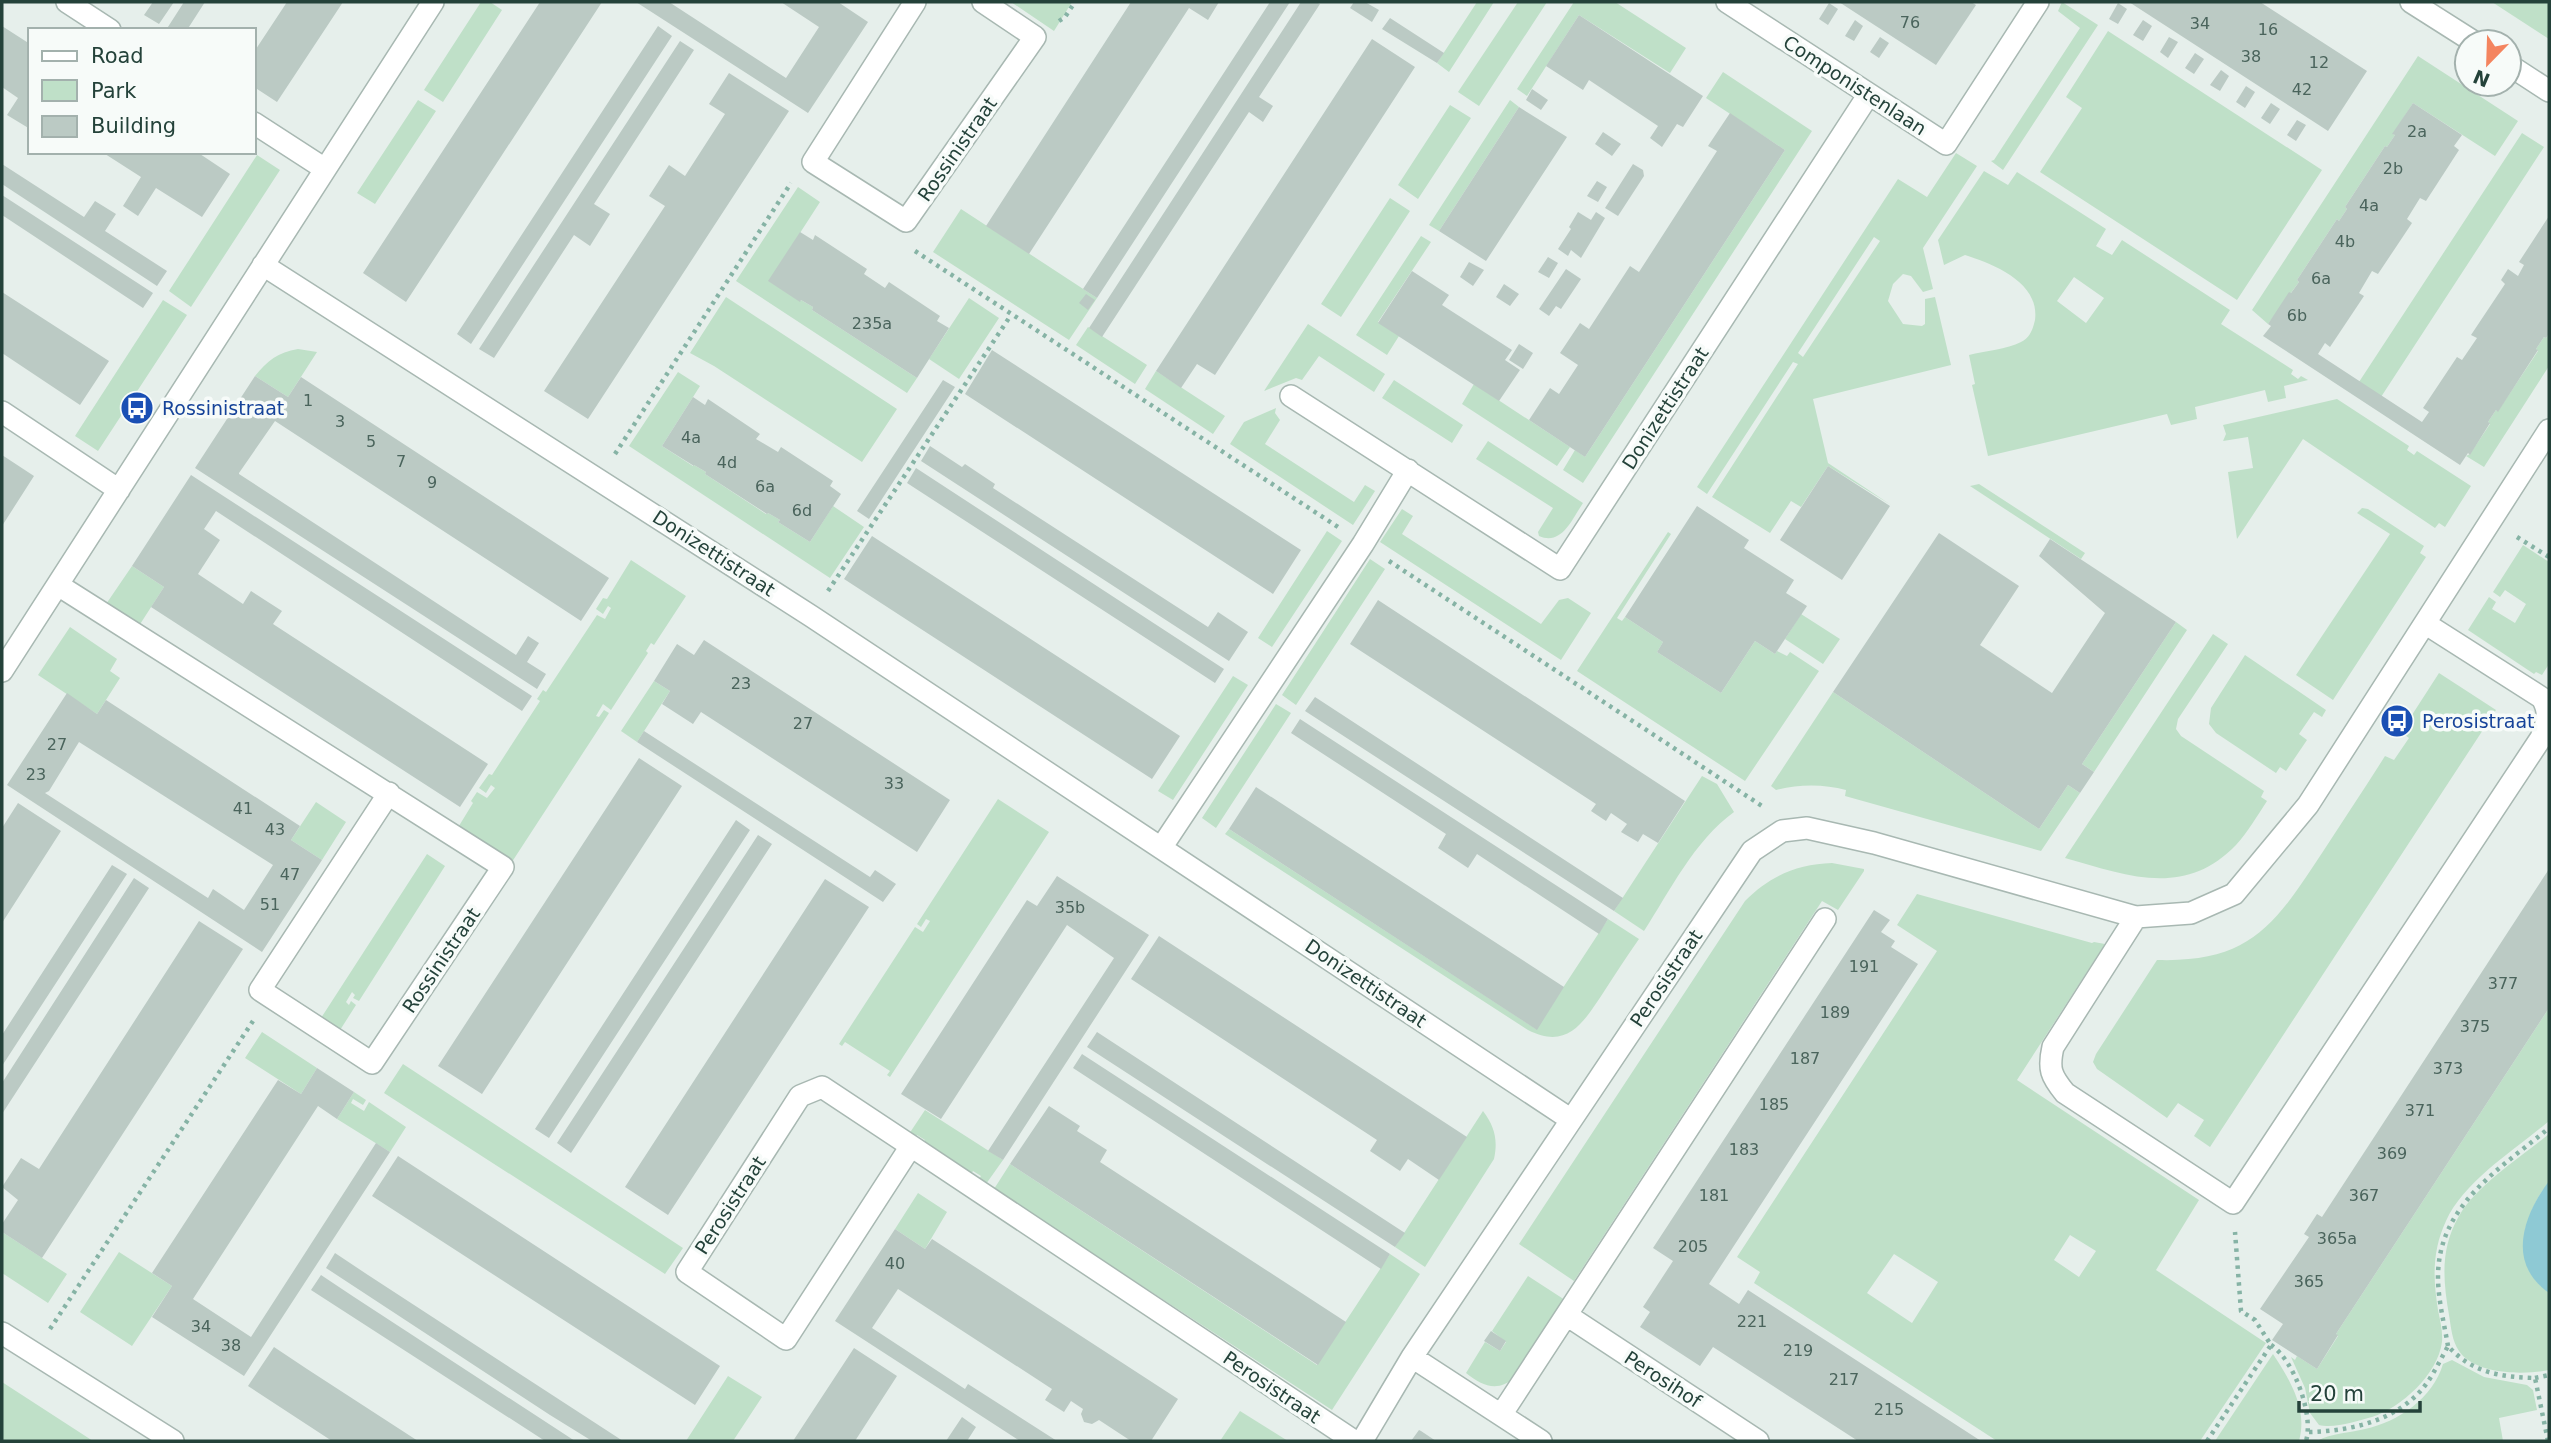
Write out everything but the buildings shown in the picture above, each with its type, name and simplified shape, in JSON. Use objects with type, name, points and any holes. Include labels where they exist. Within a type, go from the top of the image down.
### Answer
[{"type":"street","points":[[67,2],[107,28]]},
{"type":"street","points":[[2,671],[433,2]]},
{"type":"street","points":[[813,162],[915,2]]},
{"type":"street","name":"Rossinistraat","points":[[813,162],[906,221],[1035,37],[983,2]]},
{"type":"street","name":"Componistenlaan","points":[[1727,2],[1946,144],[2038,2]]},
{"type":"street","points":[[2412,2],[2453,28]]},
{"type":"street","points":[[2523,74],[2549,91]]},
{"type":"street","name":"Donizettistraat","points":[[1291,396],[1560,569],[1869,94]]},
{"type":"street","points":[[256,124],[325,169]]},
{"type":"street","name":"Donizettistraat","points":[[263,265],[811,616],[1570,1119]]},
{"type":"street","points":[[2,412],[119,490]]},
{"type":"street","points":[[1782,831],[1807,828],[1874,843],[2136,917],[2191,914],[2234,894],[2308,805],[2549,430]]},
{"type":"street","points":[[1161,848],[1363,544],[1408,470]]},
{"type":"street","name":"Rossinistraat","points":[[58,585],[503,867],[372,1063],[269,996]]},
{"type":"street","points":[[2136,917],[2053,1047],[2050,1061],[2053,1079],[2065,1093],[2233,1203],[2541,738],[2547,724],[2548,708],[2542,698],[2426,624]]},
{"type":"street","points":[[269,996],[260,990],[389,793]]},
{"type":"street","name":"Perosistraat","points":[[1362,1441],[1412,1357],[1752,850],[1782,831]]},
{"type":"street","points":[[1501,1415],[1825,919]]},
{"type":"street","name":"Perosistraat","points":[[911,1146],[786,1339],[687,1272],[800,1096],[822,1087],[911,1146],[1354,1441]]},
{"type":"street","name":"Perosihof","points":[[1568,1316],[1758,1441]]},
{"type":"street","points":[[2,1333],[173,1441]]},
{"type":"street","points":[[1412,1357],[1541,1441]]},
{"type":"path","points":[[600,479],[790,184],[813,162]]},
{"type":"path","points":[[908,246],[1765,807],[1782,831]]},
{"type":"path","points":[[811,616],[1011,315]]},
{"type":"path","points":[[2492,521],[2549,557]]},
{"type":"path","points":[[34,1353],[127,1216],[269,996]]},
{"type":"path","points":[[2549,1128],[2467,1198],[2445,1235],[2438,1258],[2438,1280],[2448,1346],[2457,1357],[2489,1374],[2535,1378],[2549,1375]]},
{"type":"path","points":[[2233,1203],[2241,1311],[2255,1320],[2271,1345],[2278,1350],[2301,1388],[2309,1432],[2306,1441]]},
{"type":"path","points":[[2207,1441],[2271,1345]]},
{"type":"path","points":[[2309,1432],[2355,1426],[2393,1413],[2412,1399],[2429,1381],[2448,1346]]},
{"type":"path","points":[[2535,1378],[2548,1441]]},
{"type":"green space","points":[[481,2],[490,2],[502,10],[443,102],[424,90]]},
{"type":"green space","points":[[1011,2],[1072,2],[1054,31]]},
{"type":"green space","points":[[1477,2],[1494,2],[1449,72],[1437,63]]},
{"type":"green space","points":[[1518,2],[1547,2],[1479,106],[1458,92]]},
{"type":"green space","points":[[1574,2],[1615,2],[1686,48],[1670,73],[1579,15],[1527,96],[1517,89]]},
{"type":"green space","points":[[2062,2],[2098,25],[2003,170],[1991,161],[2080,28],[2058,11]]},
{"type":"green space","points":[[2492,2],[2549,2],[2549,39]]},
{"type":"green space","points":[[2108,31],[2322,170],[2237,300],[2040,172],[2082,108],[2066,97]]},
{"type":"green space","points":[[2418,56],[2453,79],[2453,98],[2483,98],[2518,121],[2495,156],[2413,103],[2393,134],[2395,135],[2345,207],[2347,209],[2339,221],[2337,219],[2297,280],[2299,282],[2268,324],[2252,310]]},
{"type":"green space","points":[[1723,72],[1812,131],[1583,483],[1563,470],[1575,450],[1585,457],[1785,150],[1706,98]]},
{"type":"green space","points":[[418,100],[436,111],[375,204],[357,193]]},
{"type":"green space","points":[[1510,100],[1519,107],[1439,231],[1429,225]]},
{"type":"green space","points":[[1450,105],[1471,118],[1418,199],[1398,185]]},
{"type":"green space","points":[[2522,133],[2544,147],[2381,397],[2359,382]]},
{"type":"green space","points":[[1956,153],[1977,166],[1923,248],[1933,289],[1923,292],[1911,276],[1903,274],[1893,284],[1888,301],[1903,324],[1922,326],[1925,324],[1925,299],[1935,297],[1951,365],[1813,399],[1828,463],[1891,505],[1828,466],[1801,507],[1791,501],[1770,533],[1712,497],[1798,364],[1793,362],[1707,494],[1697,487],[1898,179],[1927,197]],"holes":[[[1874,237],[1880,241],[1803,357],[1798,353]]]},
{"type":"green space","points":[[257,155],[280,170],[191,307],[169,291]]},
{"type":"green space","points":[[1984,171],[2008,185],[2017,172],[2106,229],[2096,246],[2112,255],[2122,240],[2230,310],[2221,324],[2293,370],[2291,374],[2298,379],[2301,376],[2308,380],[2284,386],[2286,398],[2268,402],[2265,390],[2195,407],[2197,419],[2171,425],[2167,414],[1988,456],[1972,385],[1975,384],[1969,355],[2024,340],[2033,327],[2035,307],[2022,285],[1988,264],[1965,255],[1944,265],[1938,240]],"holes":[[[2074,277],[2104,298],[2086,323],[2057,301]]]},
{"type":"green space","points":[[798,187],[820,202],[769,281],[813,307],[812,310],[917,378],[907,393],[736,281]]},
{"type":"green space","points":[[1390,198],[1410,211],[1341,317],[1321,304]]},
{"type":"green space","points":[[961,209],[1097,298],[1069,340],[933,252]]},
{"type":"green space","points":[[1421,236],[1431,242],[1378,322],[1399,336],[1387,355],[1356,335]]},
{"type":"green space","points":[[726,297],[897,409],[862,462],[690,353]]},
{"type":"green space","points":[[969,298],[999,318],[959,379],[929,359]]},
{"type":"green space","points":[[163,300],[187,315],[98,451],[75,436]]},
{"type":"green space","points":[[1308,324],[1385,374],[1374,392],[1319,356],[1302,380],[1296,378],[1264,391]]},
{"type":"green space","points":[[1088,327],[1147,365],[1135,384],[1076,345]]},
{"type":"green space","points":[[2549,334],[2549,366],[2484,467],[2466,456],[2470,454],[2490,424],[2488,422],[2538,351],[2536,349],[2544,337]]},
{"type":"green space","points":[[298,349],[317,352],[288,397],[255,376],[274,358]]},
{"type":"green space","points":[[1156,371],[1225,416],[1213,434],[1145,389]]},
{"type":"green space","points":[[678,372],[700,386],[662,446],[706,472],[705,474],[766,514],[780,520],[778,522],[810,542],[833,506],[864,527],[830,578],[629,446]]},
{"type":"green space","points":[[1394,380],[1463,425],[1452,443],[1382,398]]},
{"type":"green space","points":[[1474,384],[1570,447],[1557,466],[1462,404]]},
{"type":"green space","points":[[2337,399],[2409,446],[2407,450],[2414,455],[2417,451],[2471,486],[2445,527],[2439,523],[2435,528],[2303,439],[2237,539],[2228,472],[2253,468],[2248,437],[2223,441],[2226,434],[2223,425]]},
{"type":"green space","points":[[1276,408],[1275,413],[1280,420],[1265,444],[1354,502],[1365,485],[1375,491],[1353,525],[1230,444],[1244,422]]},
{"type":"green space","points":[[1488,441],[1583,503],[1560,534],[1547,538],[1539,536],[1538,532],[1553,508],[1476,459]]},
{"type":"green space","points":[[1979,484],[2085,553],[2081,559],[1970,486]]},
{"type":"green space","points":[[2362,508],[2368,509],[2424,546],[2420,553],[2426,557],[2333,700],[2296,675],[2390,534],[2357,513]]},
{"type":"green space","points":[[1402,509],[1413,516],[1402,534],[1541,624],[1559,600],[1568,598],[1591,613],[1561,660],[1380,542]]},
{"type":"green space","points":[[1327,531],[1342,541],[1272,647],[1258,638]]},
{"type":"green space","points":[[1668,532],[1671,534],[1617,618],[1622,621],[1625,617],[1663,642],[1657,652],[1721,693],[1755,641],[1775,654],[1777,651],[1787,656],[1790,652],[1819,671],[1745,781],[1577,671]]},
{"type":"green space","points":[[2523,545],[2549,562],[2549,664],[2542,675],[2536,672],[2534,674],[2468,630],[2489,597],[2496,602],[2492,609],[2515,623],[2526,604],[2505,590],[2500,597],[2493,592]]},
{"type":"green space","points":[[1370,559],[1385,569],[1296,705],[1282,695]]},
{"type":"green space","points":[[631,560],[686,596],[654,645],[651,643],[646,651],[648,653],[611,710],[603,704],[596,716],[599,717],[604,710],[609,713],[506,871],[454,834],[477,792],[487,798],[495,788],[491,785],[486,793],[479,788],[489,774],[492,775],[540,701],[537,699],[543,690],[546,692],[597,615],[605,619],[611,608],[608,606],[603,614],[596,609],[603,598],[607,599]]},
{"type":"green space","points":[[132,566],[164,587],[135,632],[102,610]]},
{"type":"green space","points":[[1801,614],[1840,639],[1823,664],[1785,639]]},
{"type":"green space","points":[[2176,622],[2187,630],[2094,772],[2082,764]]},
{"type":"green space","points":[[70,627],[117,659],[110,671],[120,678],[97,714],[38,675]]},
{"type":"green space","points":[[2213,634],[2228,644],[2178,719],[2176,729],[2181,736],[2264,791],[2261,797],[2267,801],[2252,824],[2236,845],[2216,862],[2196,872],[2175,877],[2132,876],[2065,858]]},
{"type":"green space","points":[[2245,655],[2326,710],[2322,717],[2314,712],[2299,734],[2307,740],[2286,771],[2280,767],[2276,773],[2216,733],[2209,724],[2211,708]]},
{"type":"green space","points":[[2439,673],[2496,710],[2210,1147],[2194,1136],[2204,1120],[2178,1103],[2167,1118],[2097,1069],[2093,1062],[2096,1054],[2157,960],[2189,959],[2239,946],[2258,934],[2275,918],[2307,876],[2385,756],[2394,760],[2409,738],[2401,732]]},
{"type":"green space","points":[[1233,676],[1248,685],[1173,800],[1158,791]]},
{"type":"green space","points":[[654,681],[670,691],[637,742],[621,731]]},
{"type":"green space","points":[[1833,692],[2039,829],[2068,785],[2080,793],[2041,851],[1845,796],[1846,790],[1838,788],[1802,786],[1776,790],[1771,786]]},
{"type":"green space","points":[[1276,704],[1291,713],[1216,828],[1202,818]]},
{"type":"green space","points":[[1702,776],[1717,784],[1734,812],[1695,852],[1644,931],[1614,911]]},
{"type":"green space","points":[[998,799],[1049,832],[890,1077],[887,1075],[890,1071],[845,1042],[842,1046],[839,1044],[915,927],[923,932],[930,921],[926,919],[921,927],[917,924]]},
{"type":"green space","points":[[316,802],[346,822],[322,860],[291,840]]},
{"type":"green space","points":[[1229,829],[1536,1029],[1608,919],[1639,939],[1583,1021],[1565,1034],[1555,1037],[1542,1036],[1528,1030],[1225,834]]},
{"type":"green space","points":[[427,854],[445,866],[359,1001],[353,998],[355,995],[352,992],[346,1002],[349,1005],[351,1001],[356,1005],[335,1038],[312,1032]]},
{"type":"green space","points":[[1832,863],[1864,871],[1838,910],[1822,901],[1574,1281],[1519,1244],[1745,901],[1774,878],[1785,873],[1807,866]]},
{"type":"green space","points":[[1917,894],[2092,943],[2105,944],[2017,1080],[2199,1200],[2156,1270],[2266,1343],[2200,1441],[1997,1441],[1754,1283],[1760,1272],[1737,1257],[1937,951],[1897,925]],"holes":[[[2070,1235],[2096,1251],[2079,1277],[2054,1260]],[[1894,1254],[1938,1282],[1912,1323],[1867,1293]]]},
{"type":"green space","points":[[2549,1008],[2549,1121],[2478,1179],[2454,1206],[2446,1221],[2438,1243],[2435,1265],[2442,1342],[2433,1366],[2406,1398],[2383,1413],[2346,1424],[2319,1425],[2310,1413],[2305,1388],[2291,1357],[2295,1360],[2297,1356],[2317,1369],[2338,1336],[2336,1334]]},
{"type":"green space","points":[[262,1032],[317,1068],[301,1094],[245,1058]]},
{"type":"green space","points":[[403,1064],[683,1248],[665,1274],[384,1093]]},
{"type":"green space","points":[[354,1092],[366,1100],[363,1105],[353,1099],[351,1103],[364,1111],[369,1102],[406,1127],[390,1152],[337,1119]]},
{"type":"green space","points":[[925,1110],[1003,1160],[986,1184],[979,1179],[981,1176],[973,1171],[971,1174],[923,1143],[925,1140],[909,1134]]},
{"type":"green space","points":[[1483,1111],[1494,1134],[1494,1159],[1425,1267],[1395,1247]]},
{"type":"green space","points":[[2549,1134],[2548,1183],[2532,1209],[2523,1248],[2530,1272],[2549,1293],[2549,1370],[2514,1373],[2488,1369],[2466,1359],[2453,1338],[2445,1277],[2449,1240],[2459,1216],[2477,1193]]},
{"type":"green space","points":[[1010,1164],[1317,1365],[1390,1254],[1420,1274],[1332,1410],[994,1189]]},
{"type":"green space","points":[[918,1193],[947,1212],[925,1249],[895,1229]]},
{"type":"green space","points":[[2,1232],[67,1274],[48,1303],[2,1273]]},
{"type":"green space","points":[[119,1252],[172,1286],[132,1346],[80,1312]]},
{"type":"green space","points":[[1528,1276],[1565,1300],[1515,1377],[1502,1385],[1484,1384],[1466,1373],[1485,1342],[1500,1351],[1506,1342],[1492,1331]]},
{"type":"green space","points":[[2273,1354],[2296,1395],[2301,1418],[2299,1441],[2215,1441]]},
{"type":"green space","points":[[2452,1360],[2484,1377],[2527,1385],[2533,1390],[2537,1410],[2499,1418],[2503,1441],[2317,1441],[2377,1426],[2402,1414],[2423,1398],[2443,1364]]},
{"type":"green space","points":[[728,1376],[762,1397],[733,1441],[686,1441]]},
{"type":"green space","points":[[2,1382],[93,1441],[2,1441]]},
{"type":"green space","points":[[1240,1411],[1288,1441],[1220,1441]]},
{"type":"water","points":[[2549,1181],[2549,1293],[2527,1268],[2523,1239],[2532,1209]]},
{"type":"place","name":"Rossinistraat","points":[[137,408]]},
{"type":"place","name":"Perosistraat","points":[[2397,721]]}]
